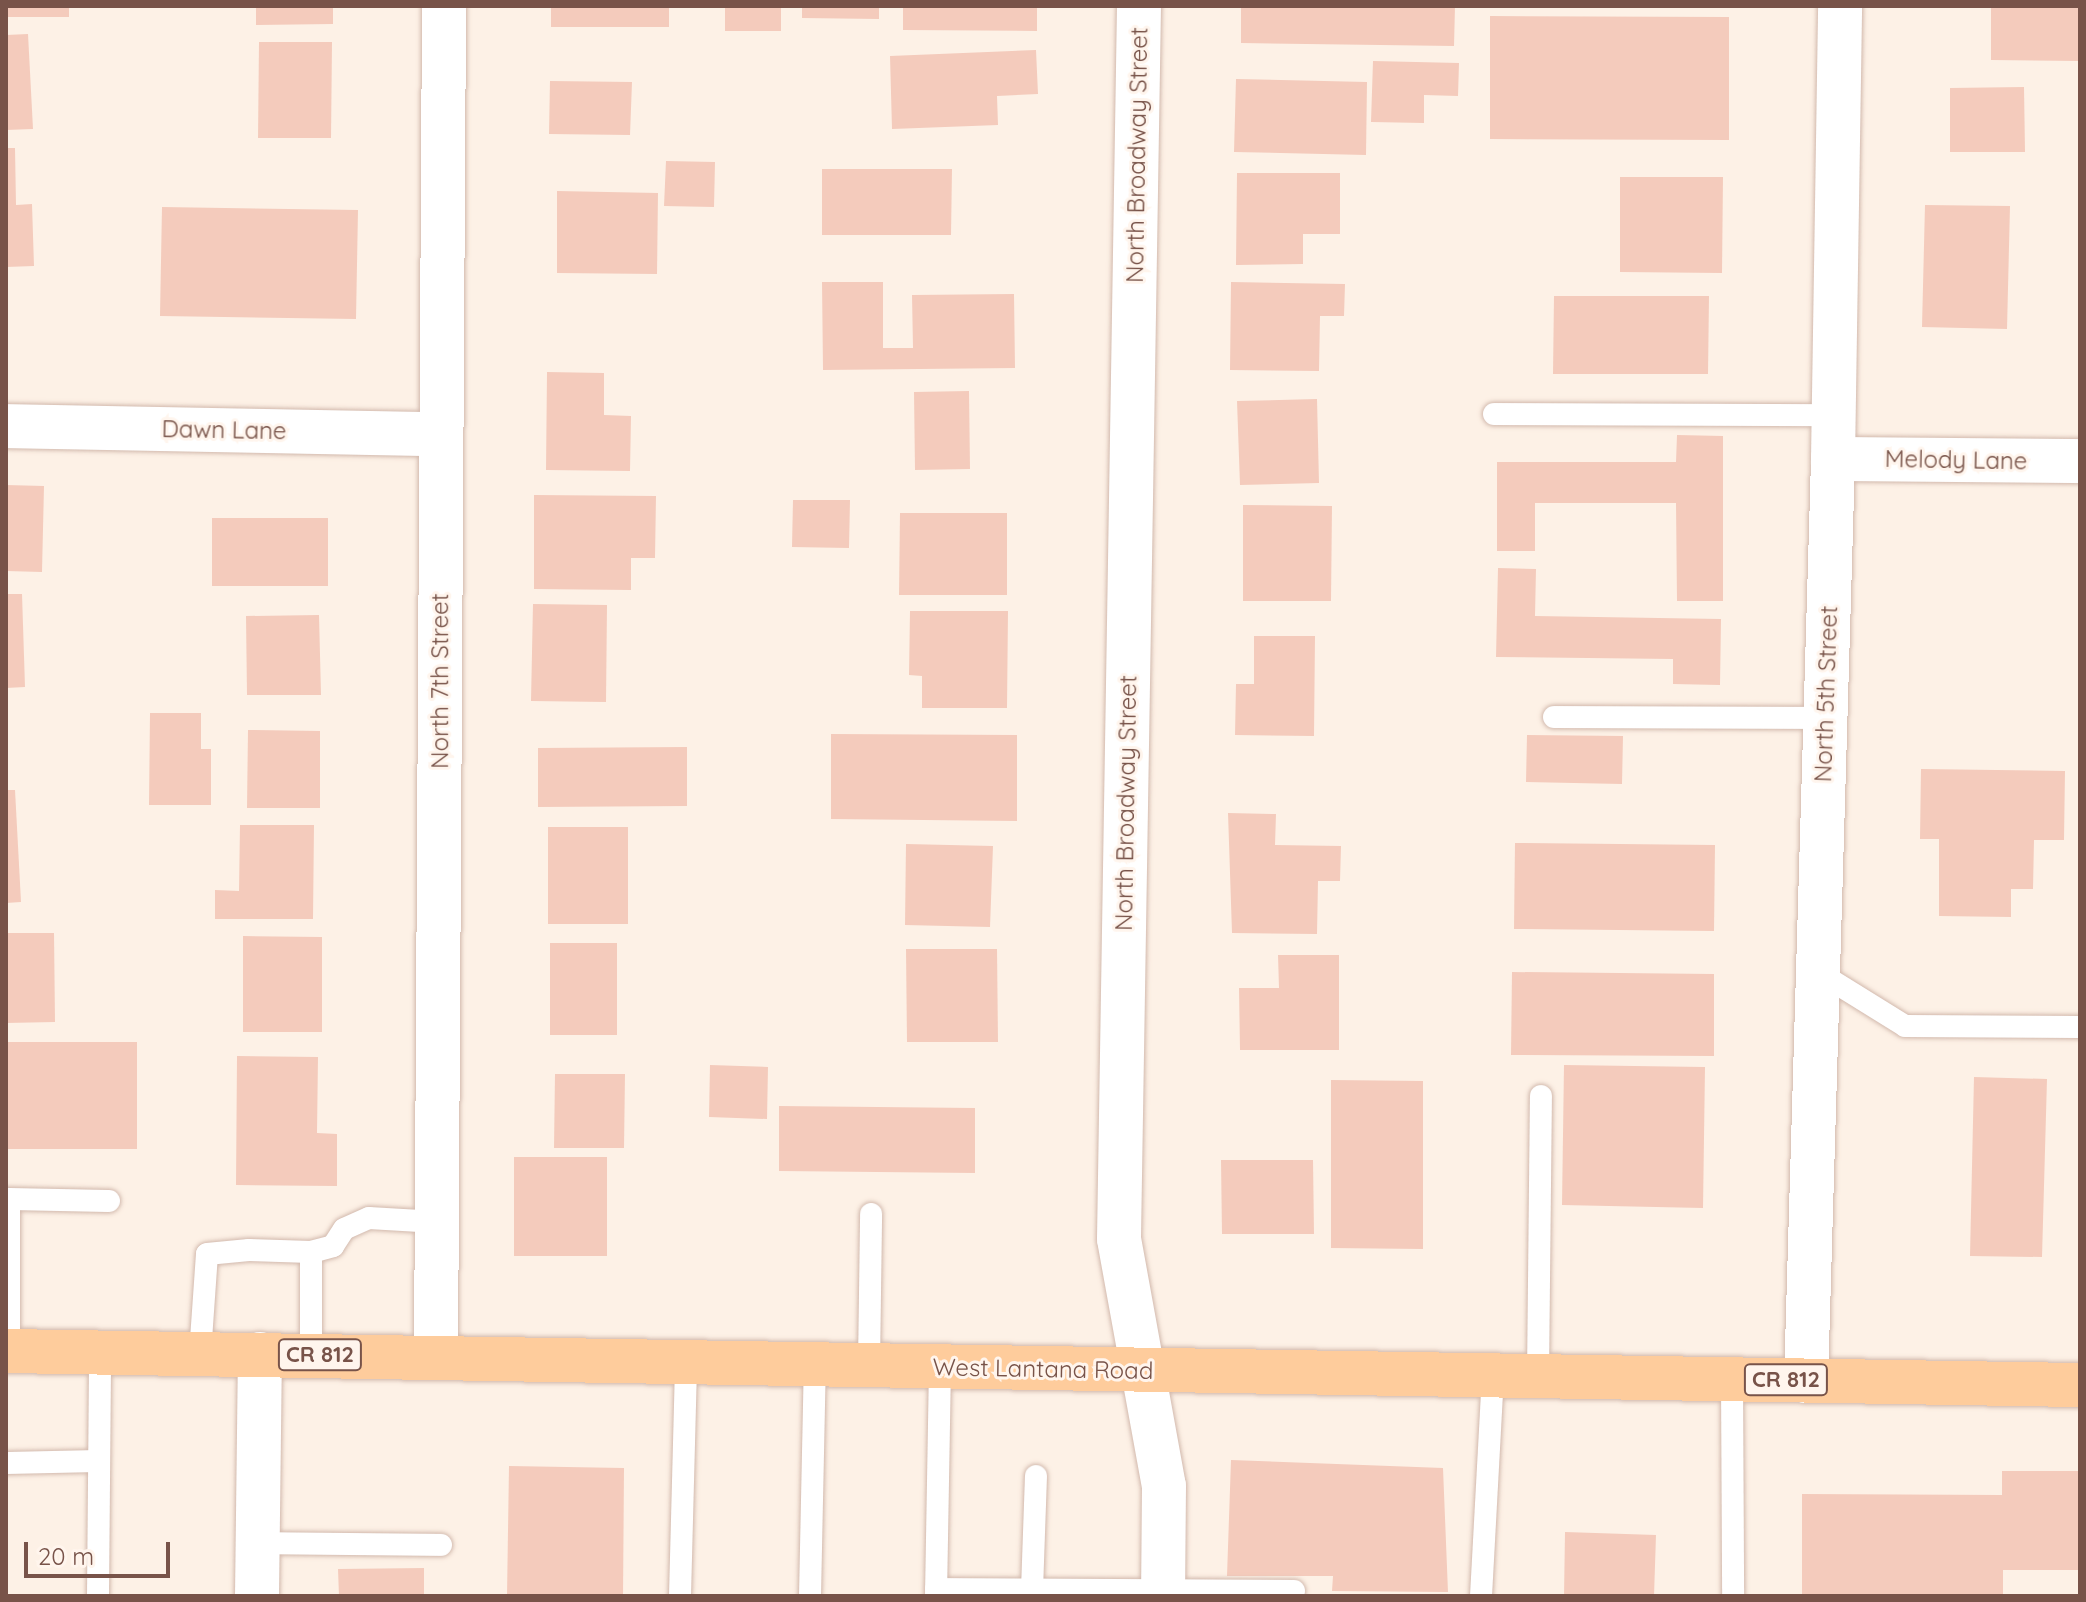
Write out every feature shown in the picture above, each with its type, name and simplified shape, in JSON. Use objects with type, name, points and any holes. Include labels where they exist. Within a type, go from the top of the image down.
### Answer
[{"type":"main road","name":"West Lantana Road","points":[[8,1351],[2080,1385]]},
{"type":"street","name":"North 7th Street","points":[[436,1357],[444,6]]},
{"type":"street","name":"North Broadway Street","points":[[1139,6],[1119,1239],[1164,1486],[1163,1593]]},
{"type":"street","name":"North 5th Street","points":[[1806,1381],[1833,459],[1840,6]]},
{"type":"street","name":"Dawn Lane","points":[[6,426],[441,434]]},
{"type":"street","name":"Melody Lane","points":[[1833,459],[2080,461]]},
{"type":"street","points":[[257,1596],[260,1354]]},
{"type":"lane","points":[[1494,414],[1833,415]]},
{"type":"lane","points":[[1554,717],[1826,718]]},
{"type":"lane","points":[[1818,972],[1905,1026],[2080,1027]]},
{"type":"lane","points":[[1538,1376],[1541,1096]]},
{"type":"lane","points":[[8,1351],[9,1199],[109,1201]]},
{"type":"lane","points":[[869,1365],[871,1214]]},
{"type":"lane","points":[[200,1354],[207,1254],[311,1252],[333,1246],[344,1229],[369,1218],[437,1222]]},
{"type":"lane","points":[[311,1252],[311,1355]]},
{"type":"lane","points":[[98,1596],[100,1352]]},
{"type":"lane","points":[[680,1596],[686,1361]]},
{"type":"lane","points":[[810,1596],[815,1364]]},
{"type":"lane","points":[[940,1367],[936,1592],[1294,1591]]},
{"type":"lane","points":[[1481,1596],[1493,1375]]},
{"type":"lane","points":[[1732,1379],[1733,1596]]},
{"type":"lane","points":[[6,1463],[99,1461]]},
{"type":"lane","points":[[1032,1590],[1036,1476]]},
{"type":"lane","points":[[257,1543],[441,1545]]},
{"type":"building","points":[[6,6],[69,6],[69,17],[6,17]]},
{"type":"building","points":[[256,6],[333,6],[333,24],[256,25]]},
{"type":"building","points":[[551,6],[669,6],[669,27],[551,27]]},
{"type":"building","points":[[725,6],[781,6],[781,31],[725,31]]},
{"type":"building","points":[[802,6],[879,6],[879,19],[802,18]]},
{"type":"building","points":[[903,6],[1037,6],[1037,31],[903,30]]},
{"type":"building","points":[[1241,6],[1455,6],[1454,46],[1241,43]]},
{"type":"building","points":[[1991,6],[2080,6],[2080,61],[1991,60]]},
{"type":"building","points":[[1490,16],[1729,17],[1729,140],[1490,139]]},
{"type":"building","points":[[28,34],[33,129],[6,130],[6,35]]},
{"type":"building","points":[[259,42],[332,42],[331,138],[258,138]]},
{"type":"building","points":[[1036,50],[1038,94],[997,96],[998,125],[892,129],[890,56]]},
{"type":"building","points":[[1373,61],[1459,63],[1458,96],[1424,95],[1424,123],[1371,122]]},
{"type":"building","points":[[1236,79],[1367,82],[1366,155],[1234,152]]},
{"type":"building","points":[[550,81],[632,82],[630,135],[549,134]]},
{"type":"building","points":[[2024,87],[2025,152],[1950,152],[1950,88]]},
{"type":"building","points":[[6,148],[15,148],[16,205],[32,204],[34,266],[6,267]]},
{"type":"building","points":[[666,161],[715,162],[714,207],[664,206]]},
{"type":"building","points":[[822,169],[952,169],[951,235],[822,235]]},
{"type":"building","points":[[1237,173],[1340,173],[1340,234],[1303,234],[1303,264],[1236,265]]},
{"type":"building","points":[[1620,177],[1723,177],[1722,273],[1620,272]]},
{"type":"building","points":[[557,191],[658,193],[657,274],[557,273]]},
{"type":"building","points":[[1925,205],[2010,206],[2007,329],[1922,327]]},
{"type":"building","points":[[162,207],[358,210],[356,319],[160,316]]},
{"type":"building","points":[[822,282],[883,282],[883,348],[913,348],[912,295],[1014,294],[1015,368],[823,370]]},
{"type":"building","points":[[1231,282],[1345,284],[1344,316],[1320,316],[1319,371],[1230,370]]},
{"type":"building","points":[[1554,296],[1709,296],[1708,374],[1553,374]]},
{"type":"building","points":[[547,372],[604,373],[604,415],[631,416],[630,471],[546,470]]},
{"type":"building","points":[[969,391],[970,469],[915,470],[914,392]]},
{"type":"building","points":[[1317,399],[1319,483],[1240,485],[1237,401]]},
{"type":"building","points":[[1677,435],[1723,436],[1723,601],[1677,601],[1676,503],[1535,503],[1535,551],[1497,551],[1497,462],[1676,462]]},
{"type":"building","points":[[6,485],[44,486],[42,572],[6,571]]},
{"type":"building","points":[[534,495],[656,496],[655,558],[631,558],[631,590],[534,589]]},
{"type":"building","points":[[793,500],[850,500],[849,548],[792,547]]},
{"type":"building","points":[[1243,505],[1332,506],[1331,601],[1243,601]]},
{"type":"building","points":[[900,513],[1007,513],[1007,595],[899,595]]},
{"type":"building","points":[[212,518],[328,518],[328,586],[212,586]]},
{"type":"building","points":[[1498,568],[1536,569],[1535,616],[1721,619],[1720,685],[1673,684],[1673,659],[1496,657]]},
{"type":"building","points":[[6,594],[22,594],[25,687],[6,688]]},
{"type":"building","points":[[533,604],[607,605],[606,702],[531,701]]},
{"type":"building","points":[[910,611],[1008,611],[1007,708],[922,708],[922,676],[909,675]]},
{"type":"building","points":[[319,615],[321,695],[247,695],[246,616]]},
{"type":"building","points":[[1254,636],[1315,636],[1314,736],[1235,735],[1236,684],[1254,684]]},
{"type":"building","points":[[150,713],[201,713],[201,749],[211,749],[211,805],[149,805]]},
{"type":"building","points":[[248,730],[320,731],[320,808],[247,808]]},
{"type":"building","points":[[831,734],[1017,735],[1017,821],[831,819]]},
{"type":"building","points":[[1527,735],[1623,736],[1622,784],[1526,782]]},
{"type":"building","points":[[687,747],[687,806],[538,807],[538,748]]},
{"type":"building","points":[[1921,769],[2065,771],[2064,840],[2034,840],[2033,889],[2011,889],[2011,917],[1939,916],[1939,839],[1920,839]]},
{"type":"building","points":[[6,790],[15,790],[21,902],[6,903]]},
{"type":"building","points":[[1228,813],[1276,814],[1275,845],[1341,846],[1340,881],[1318,881],[1317,934],[1232,933]]},
{"type":"building","points":[[240,825],[314,825],[313,919],[215,919],[215,890],[239,891]]},
{"type":"building","points":[[548,827],[628,827],[628,924],[548,924]]},
{"type":"building","points":[[1515,843],[1715,845],[1714,931],[1514,929]]},
{"type":"building","points":[[906,844],[993,846],[990,927],[905,925]]},
{"type":"building","points":[[6,933],[54,933],[55,1022],[6,1023]]},
{"type":"building","points":[[243,936],[322,937],[322,1032],[243,1032]]},
{"type":"building","points":[[550,943],[617,943],[617,1035],[550,1035]]},
{"type":"building","points":[[906,949],[997,949],[998,1042],[907,1042]]},
{"type":"building","points":[[1278,955],[1339,955],[1339,1050],[1240,1050],[1239,988],[1279,988]]},
{"type":"building","points":[[1512,972],[1714,974],[1714,1056],[1511,1055]]},
{"type":"building","points":[[6,1042],[137,1042],[137,1149],[6,1149]]},
{"type":"building","points":[[237,1056],[318,1057],[317,1133],[337,1134],[337,1186],[236,1185]]},
{"type":"building","points":[[710,1065],[768,1067],[767,1119],[709,1117]]},
{"type":"building","points":[[1564,1065],[1705,1067],[1703,1208],[1562,1205]]},
{"type":"building","points":[[555,1074],[625,1074],[624,1148],[554,1148]]},
{"type":"building","points":[[1974,1077],[2047,1079],[2042,1257],[1970,1256]]},
{"type":"building","points":[[1331,1080],[1423,1081],[1423,1249],[1331,1248]]},
{"type":"building","points":[[779,1106],[975,1108],[975,1173],[779,1171]]},
{"type":"building","points":[[514,1157],[607,1157],[607,1256],[514,1256]]},
{"type":"building","points":[[1221,1160],[1313,1160],[1314,1234],[1222,1234]]},
{"type":"building","points":[[1231,1460],[1443,1468],[1448,1592],[1332,1591],[1333,1576],[1227,1576]]},
{"type":"building","points":[[509,1466],[624,1468],[623,1596],[507,1596]]},
{"type":"building","points":[[2002,1471],[2080,1471],[2080,1570],[2003,1570],[2003,1596],[1802,1596],[1802,1494],[2002,1495]]},
{"type":"building","points":[[1565,1532],[1656,1535],[1654,1596],[1564,1596]]},
{"type":"building","points":[[424,1568],[424,1596],[339,1596],[338,1569]]}]
